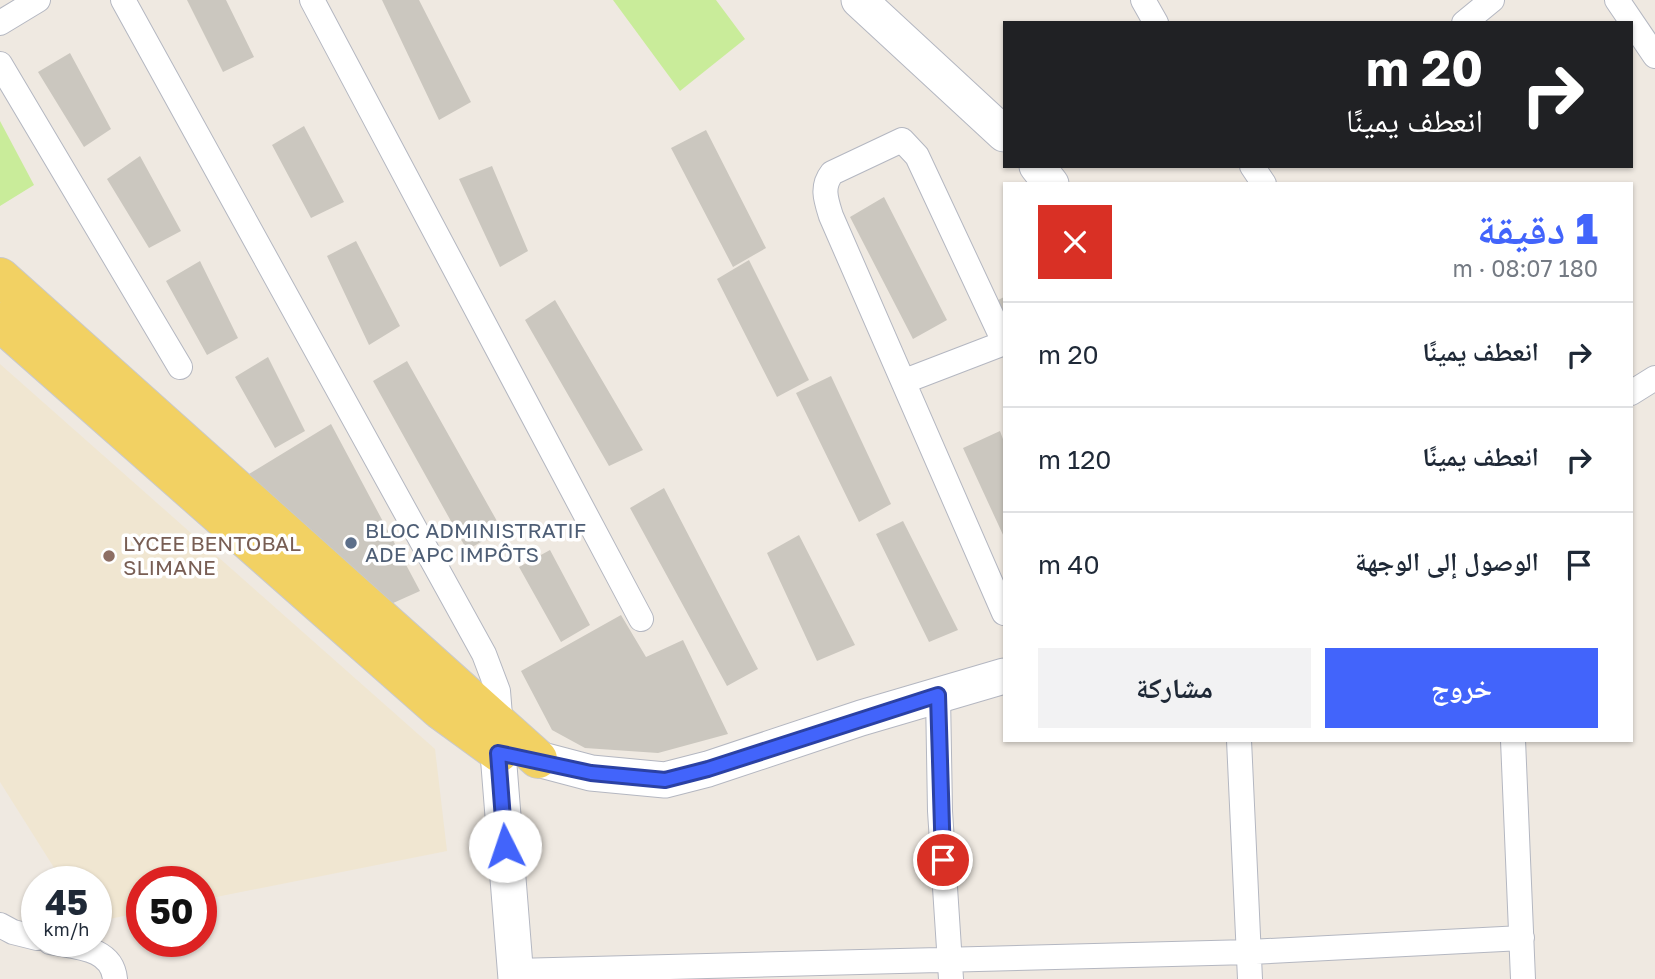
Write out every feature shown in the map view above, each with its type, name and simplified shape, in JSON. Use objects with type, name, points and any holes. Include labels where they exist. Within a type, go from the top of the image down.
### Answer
[{"type":"main road","points":[[859,0],[1003,133]]},
{"type":"main road","points":[[1039,168],[1049,182]]},
{"type":"main road","points":[[0,277],[499,740],[515,975]]},
{"type":"main road","points":[[0,321],[440,710],[538,759],[601,774],[665,780],[708,769],[938,695],[1003,678]]},
{"type":"street","points":[[0,23],[38,0]]},
{"type":"street","points":[[123,0],[484,654],[498,691],[499,740]]},
{"type":"street","points":[[313,0],[641,619]]},
{"type":"street","points":[[1143,0],[1155,21]]},
{"type":"street","points":[[1466,21],[1492,0]]},
{"type":"street","points":[[1617,0],[1631,21]]},
{"type":"street","points":[[1633,24],[1655,56]]},
{"type":"street","points":[[0,64],[180,367]]},
{"type":"street","points":[[1003,340],[917,156],[902,140],[832,173],[826,181],[825,197],[831,216],[1003,610]]},
{"type":"street","points":[[905,381],[1003,342]]},
{"type":"street","points":[[1633,392],[1655,378]]},
{"type":"street","points":[[938,695],[940,811],[951,969]]},
{"type":"street","points":[[1239,742],[1250,979]]},
{"type":"street","points":[[1513,742],[1523,979]]},
{"type":"street","points":[[0,925],[21,934]]},
{"type":"street","points":[[515,975],[951,969],[1522,939]]},
{"type":"street","points":[[104,957],[114,969],[115,979]]},
{"type":"shaded area","name":"LYCEE BENTOBAL SLIMANE","points":[[0,364],[435,749],[447,851],[217,897],[217,866],[126,866],[126,915],[112,919],[112,866],[53,866],[0,782]]},
{"type":"green space","points":[[613,0],[716,0],[745,39],[680,91]]},
{"type":"green space","points":[[0,121],[34,185],[0,206]]},
{"type":"building","points":[[187,0],[226,0],[254,57],[223,72]]},
{"type":"building","points":[[382,0],[419,0],[471,102],[439,120]]},
{"type":"building","points":[[70,53],[111,129],[84,147],[38,72]]},
{"type":"building","points":[[304,126],[344,202],[311,218],[272,145]]},
{"type":"building","points":[[706,130],[766,248],[733,267],[671,148]]},
{"type":"building","points":[[140,156],[181,231],[149,248],[107,179]]},
{"type":"building","points":[[492,166],[528,251],[500,267],[459,179]]},
{"type":"building","points":[[884,197],[947,320],[913,339],[850,217]]},
{"type":"building","points":[[356,241],[400,326],[369,345],[327,256]]},
{"type":"building","points":[[749,260],[809,380],[777,397],[717,279]]},
{"type":"building","points":[[200,261],[238,338],[207,355],[166,281]]},
{"type":"building","points":[[1003,298],[1003,320],[994,302]]},
{"type":"building","points":[[555,300],[643,450],[609,466],[525,320]]},
{"type":"building","points":[[268,357],[305,431],[275,448],[235,377]]},
{"type":"building","points":[[407,361],[502,530],[467,550],[373,381]]},
{"type":"building","points":[[831,376],[891,504],[859,522],[796,393]]},
{"type":"building","name":"BLOC ADMINISTRATIF ADE APC IMPÔTS","points":[[331,424],[420,591],[382,608],[255,495],[249,474]]},
{"type":"building","points":[[1000,431],[1003,439],[1003,535],[963,448]]},
{"type":"building","points":[[664,488],[758,669],[727,686],[630,508]]},
{"type":"building","points":[[903,521],[958,630],[929,642],[876,534]]},
{"type":"building","points":[[799,535],[855,645],[817,661],[767,553]]},
{"type":"building","points":[[550,550],[590,625],[561,642],[519,567]]},
{"type":"building","points":[[621,615],[646,657],[683,640],[728,734],[658,753],[585,748],[552,730],[521,671]]},
{"type":"place","name":"BLOC ADMINISTRATIF ADE APC IMPÔTS","points":[[351,543]]},
{"type":"place","name":"LYCEE BENTOBAL SLIMANE","points":[[109,556]]},
{"type":"route","points":[[505,846],[498,753],[538,759],[591,773],[665,780],[708,769],[938,695],[943,860]]}]
